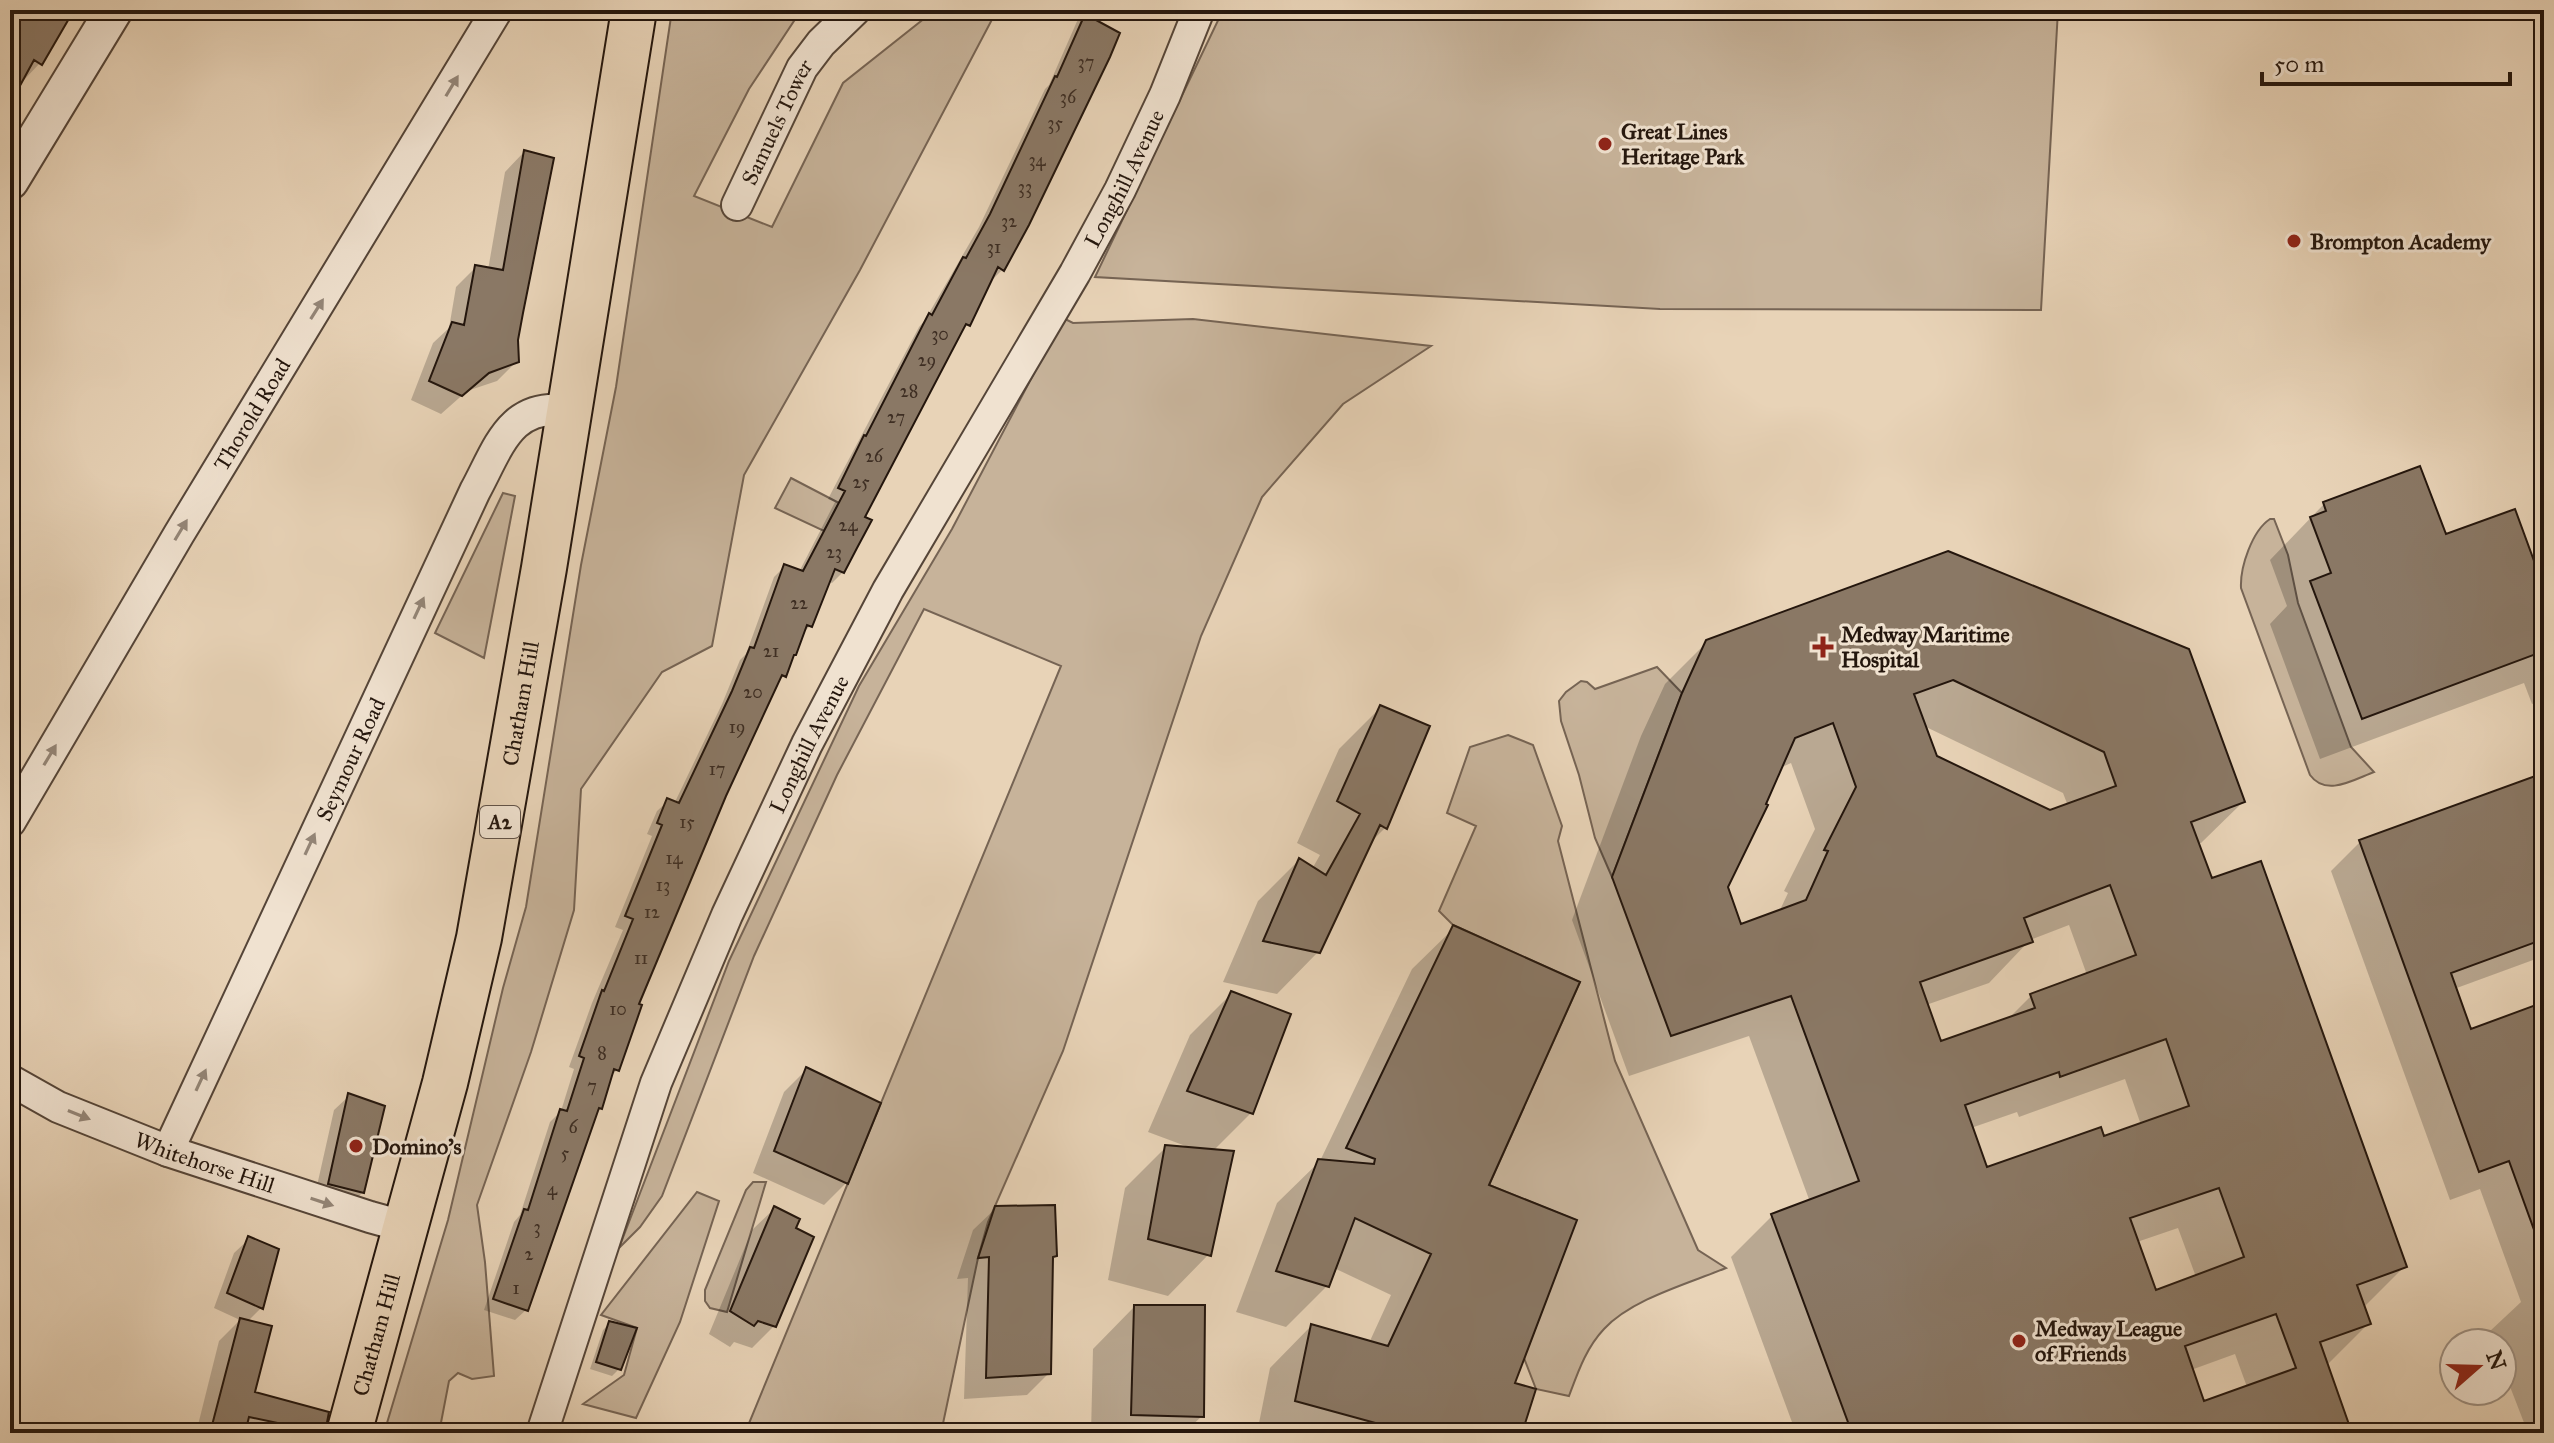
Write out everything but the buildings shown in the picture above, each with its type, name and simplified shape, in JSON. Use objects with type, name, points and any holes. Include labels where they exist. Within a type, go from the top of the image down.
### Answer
[{"type":"main road","name":"Chatham Hill","points":[[349,1433],[445,1083],[479,938],[570,411],[634,10]]},
{"type":"street","points":[[10,181],[114,10]]},
{"type":"street","name":"Thorold Road","points":[[10,822],[179,534],[497,10]]},
{"type":"street","name":"Samuels Tower","points":[[737,205],[802,68],[821,43],[855,10]]},
{"type":"street","name":"Longhill Avenue","points":[[542,1433],[656,1083],[740,886],[807,744],[888,590],[1082,260],[1165,95],[1199,10]]},
{"type":"street","name":"Seymour Road","points":[[168,1151],[425,595],[496,451],[510,429],[527,414],[545,409],[570,411]]},
{"type":"street","name":"Whitehorse Hill","points":[[10,1080],[58,1107],[168,1151],[406,1227]]},
{"type":"shaded area","points":[[672,10],[806,10],[796,18],[749,89],[694,196],[772,227],[843,83],[935,10],[997,10],[860,270],[744,475],[712,646],[662,672],[581,789],[574,910],[531,1052],[477,1205],[494,1376],[472,1379],[458,1373],[449,1381],[439,1433],[384,1433],[448,1220],[503,988],[526,907],[581,565],[616,387]]},
{"type":"shaded area","name":"Great Lines Heritage Park","points":[[1223,10],[2058,10],[2041,310],[1660,309],[1095,277]]},
{"type":"shaded area","points":[[1063,318],[1073,323],[1193,319],[1431,346],[1343,404],[1262,497],[1201,636],[1063,1051],[988,1222],[941,1433],[845,1433],[824,1429],[822,1433],[745,1433],[1061,666],[924,609],[837,775],[754,956],[662,1196],[640,1227],[619,1248],[729,961],[859,686],[952,529]]},
{"type":"shaded area","points":[[791,478],[839,503],[824,531],[775,508]]},
{"type":"shaded area","points":[[503,493],[515,496],[484,658],[435,633]]},
{"type":"shaded area","points":[[2270,519],[2274,519],[2288,555],[2298,603],[2351,747],[2374,772],[2340,785],[2324,785],[2310,775],[2241,588],[2248,550]]},
{"type":"shaded area","points":[[1657,667],[1682,693],[1612,877],[1595,838],[1561,721],[1559,701],[1581,681],[1595,689]]},
{"type":"shaded area","points":[[1508,735],[1533,745],[1562,826],[1558,841],[1615,1061],[1698,1250],[1726,1268],[1661,1293],[1616,1318],[1592,1344],[1569,1396],[1536,1389],[1524,1358],[1576,1220],[1489,1185],[1580,982],[1453,925],[1439,911],[1476,826],[1447,813],[1470,747]]},
{"type":"shaded area","points":[[753,1182],[766,1182],[727,1312],[710,1308],[705,1301],[705,1290],[746,1190]]},
{"type":"shaded area","points":[[697,1192],[719,1201],[680,1322],[636,1418],[583,1404],[624,1375],[637,1328],[601,1315]]},
{"type":"place","name":"Great Lines Heritage Park","points":[[1605,144]]},
{"type":"place","name":"Brompton Academy","points":[[2294,241]]},
{"type":"place","name":"Medway Maritime Hospital","points":[[1823,647]]},
{"type":"place","name":"Domino's","points":[[356,1146]]},
{"type":"place","name":"Medway League of Friends","points":[[2019,1341]]}]
